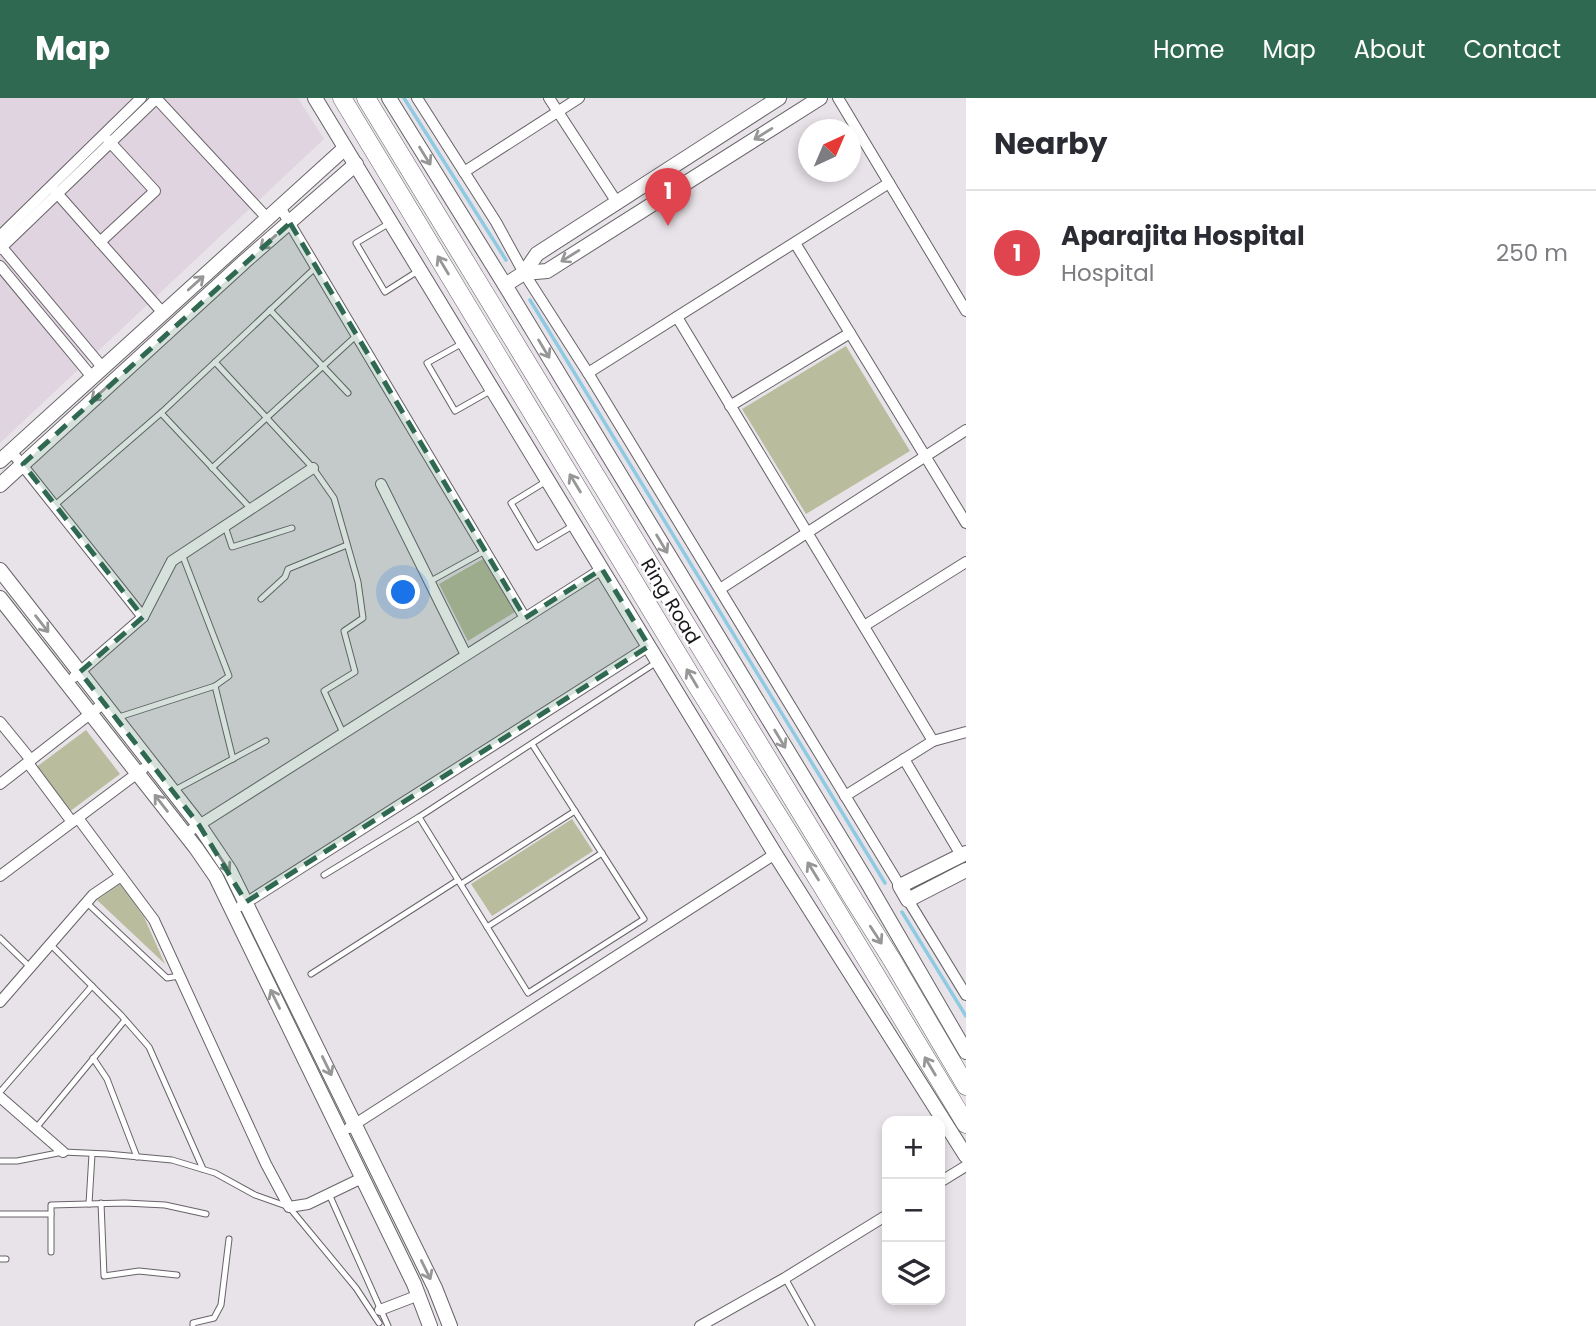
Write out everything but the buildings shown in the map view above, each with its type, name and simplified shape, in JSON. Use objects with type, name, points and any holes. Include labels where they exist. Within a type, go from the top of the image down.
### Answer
[{"type":"highway","name":"Ring Road","points":[[342,98],[697,686],[966,1124]]},
{"type":"highway","name":"Ring Road","points":[[366,98],[892,960],[966,1086]]},
{"type":"street","points":[[107,139],[141,98]]},
{"type":"street","points":[[97,372],[1,247],[107,139],[157,98],[267,218]]},
{"type":"street","points":[[314,98],[775,854],[966,1156]]},
{"type":"street","points":[[389,98],[866,880],[966,1052]]},
{"type":"street","points":[[417,98],[496,222],[524,273],[588,373],[966,995]]},
{"type":"street","points":[[549,98],[618,204]]},
{"type":"street","points":[[464,172],[579,98]]},
{"type":"street","points":[[505,285],[524,273],[537,254],[779,98]]},
{"type":"street","points":[[524,273],[547,271],[820,98]]},
{"type":"street","points":[[838,98],[965,306]]},
{"type":"street","points":[[100,242],[155,191],[107,139]]},
{"type":"street","points":[[0,461],[345,148]]},
{"type":"street","points":[[0,485],[356,164]]},
{"type":"street","points":[[588,373],[889,183]]},
{"type":"street","points":[[0,236],[55,190]]},
{"type":"street","points":[[55,190],[163,313]]},
{"type":"street","points":[[280,207],[524,618]]},
{"type":"street","points":[[795,243],[966,523]]},
{"type":"street","points":[[0,266],[97,372]]},
{"type":"street","points":[[677,317],[933,741]]},
{"type":"street","points":[[730,406],[850,333]]},
{"type":"street","points":[[720,589],[966,430]]},
{"type":"street","points":[[12,450],[143,617]]},
{"type":"street","points":[[67,684],[143,617],[172,561],[313,468]]},
{"type":"street","points":[[381,484],[466,655]]},
{"type":"street","points":[[864,626],[966,562]]},
{"type":"street","points":[[185,834],[602,569]]},
{"type":"street","points":[[0,570],[199,825],[230,871],[435,1288],[450,1326]]},
{"type":"street","points":[[0,598],[216,877],[419,1295],[430,1326]]},
{"type":"street","points":[[232,911],[649,646]]},
{"type":"street","points":[[0,784],[104,703]]},
{"type":"street","points":[[0,722],[154,920],[266,1164],[289,1207],[308,1204],[362,1178]]},
{"type":"street","points":[[845,796],[933,741],[966,732]]},
{"type":"street","points":[[900,886],[964,854],[904,759]]},
{"type":"street","points":[[0,876],[150,763]]},
{"type":"street","points":[[340,1132],[356,1125],[775,854]]},
{"type":"street","points":[[908,900],[966,870]]},
{"type":"street","points":[[0,1002],[87,903],[121,876]]},
{"type":"street","points":[[0,1094],[63,1152]]},
{"type":"street","points":[[945,1179],[966,1166]]},
{"type":"street","points":[[700,1326],[882,1218]]},
{"type":"street","points":[[380,1319],[419,1295]]},
{"type":"lane","points":[[391,222],[356,243],[385,292],[420,270]]},
{"type":"lane","points":[[55,505],[161,413],[316,267]]},
{"type":"lane","points":[[270,310],[348,393]]},
{"type":"lane","points":[[212,468],[357,335]]},
{"type":"lane","points":[[464,343],[427,363],[455,411],[493,390]]},
{"type":"lane","points":[[215,362],[313,468],[334,498],[358,582],[363,618],[344,631],[355,672],[324,691],[343,733]]},
{"type":"lane","points":[[161,413],[251,509]]},
{"type":"lane","points":[[548,480],[511,503],[537,547],[575,524]]},
{"type":"lane","points":[[225,526],[232,547],[292,528]]},
{"type":"lane","points":[[261,599],[285,577],[288,569],[348,545]]},
{"type":"lane","points":[[429,582],[485,551]]},
{"type":"lane","points":[[115,718],[215,686],[229,676],[182,554]]},
{"type":"lane","points":[[324,875],[419,817],[658,661]]},
{"type":"lane","points":[[215,686],[233,759]]},
{"type":"lane","points":[[172,792],[266,741]]},
{"type":"lane","points":[[419,817],[528,993],[644,919],[531,744]]},
{"type":"lane","points":[[311,974],[575,811]]},
{"type":"lane","points":[[487,927],[602,853]]},
{"type":"lane","points":[[87,903],[167,978],[179,976]]},
{"type":"lane","points":[[0,937],[30,967]]},
{"type":"lane","points":[[50,944],[149,1047],[202,1169]]},
{"type":"lane","points":[[0,1094],[92,986]]},
{"type":"lane","points":[[36,1128],[125,1020]]},
{"type":"lane","points":[[93,1058],[107,1079],[137,1157]]},
{"type":"lane","points":[[0,1161],[17,1161],[63,1152],[172,1160],[215,1173],[256,1195],[289,1207],[388,1326]]},
{"type":"lane","points":[[89,1204],[92,1154]]},
{"type":"lane","points":[[329,1194],[380,1319]]},
{"type":"lane","points":[[101,1203],[104,1276],[139,1271],[177,1275]]},
{"type":"lane","points":[[51,1252],[51,1205],[165,1205],[206,1214]]},
{"type":"lane","points":[[0,1214],[51,1214]]},
{"type":"lane","points":[[193,1326],[193,1323],[214,1318],[221,1305],[229,1239]]},
{"type":"lane","points":[[785,1278],[812,1326]]},
{"type":"highlighted area","points":[[290,223],[525,618],[602,569],[649,646],[246,902],[199,825],[80,672],[143,617],[23,464]]},
{"type":"shaded area","points":[[0,98],[298,98],[324,139],[0,443]]},
{"type":"green space","points":[[846,346],[910,451],[806,514],[742,409]]},
{"type":"green space","points":[[483,559],[515,612],[468,641],[439,584]]},
{"type":"green space","points":[[86,730],[120,774],[69,812],[35,768]]},
{"type":"green space","points":[[572,819],[593,851],[492,916],[471,884]]},
{"type":"green space","points":[[120,884],[144,917],[165,964],[97,900]]},
{"type":"waterway","points":[[404,98],[506,260]]},
{"type":"waterway","points":[[530,300],[885,883]]},
{"type":"waterway","points":[[902,912],[966,1016]]},
{"type":"place","name":"Aparajita Hospital","points":[[668,226]]}]
